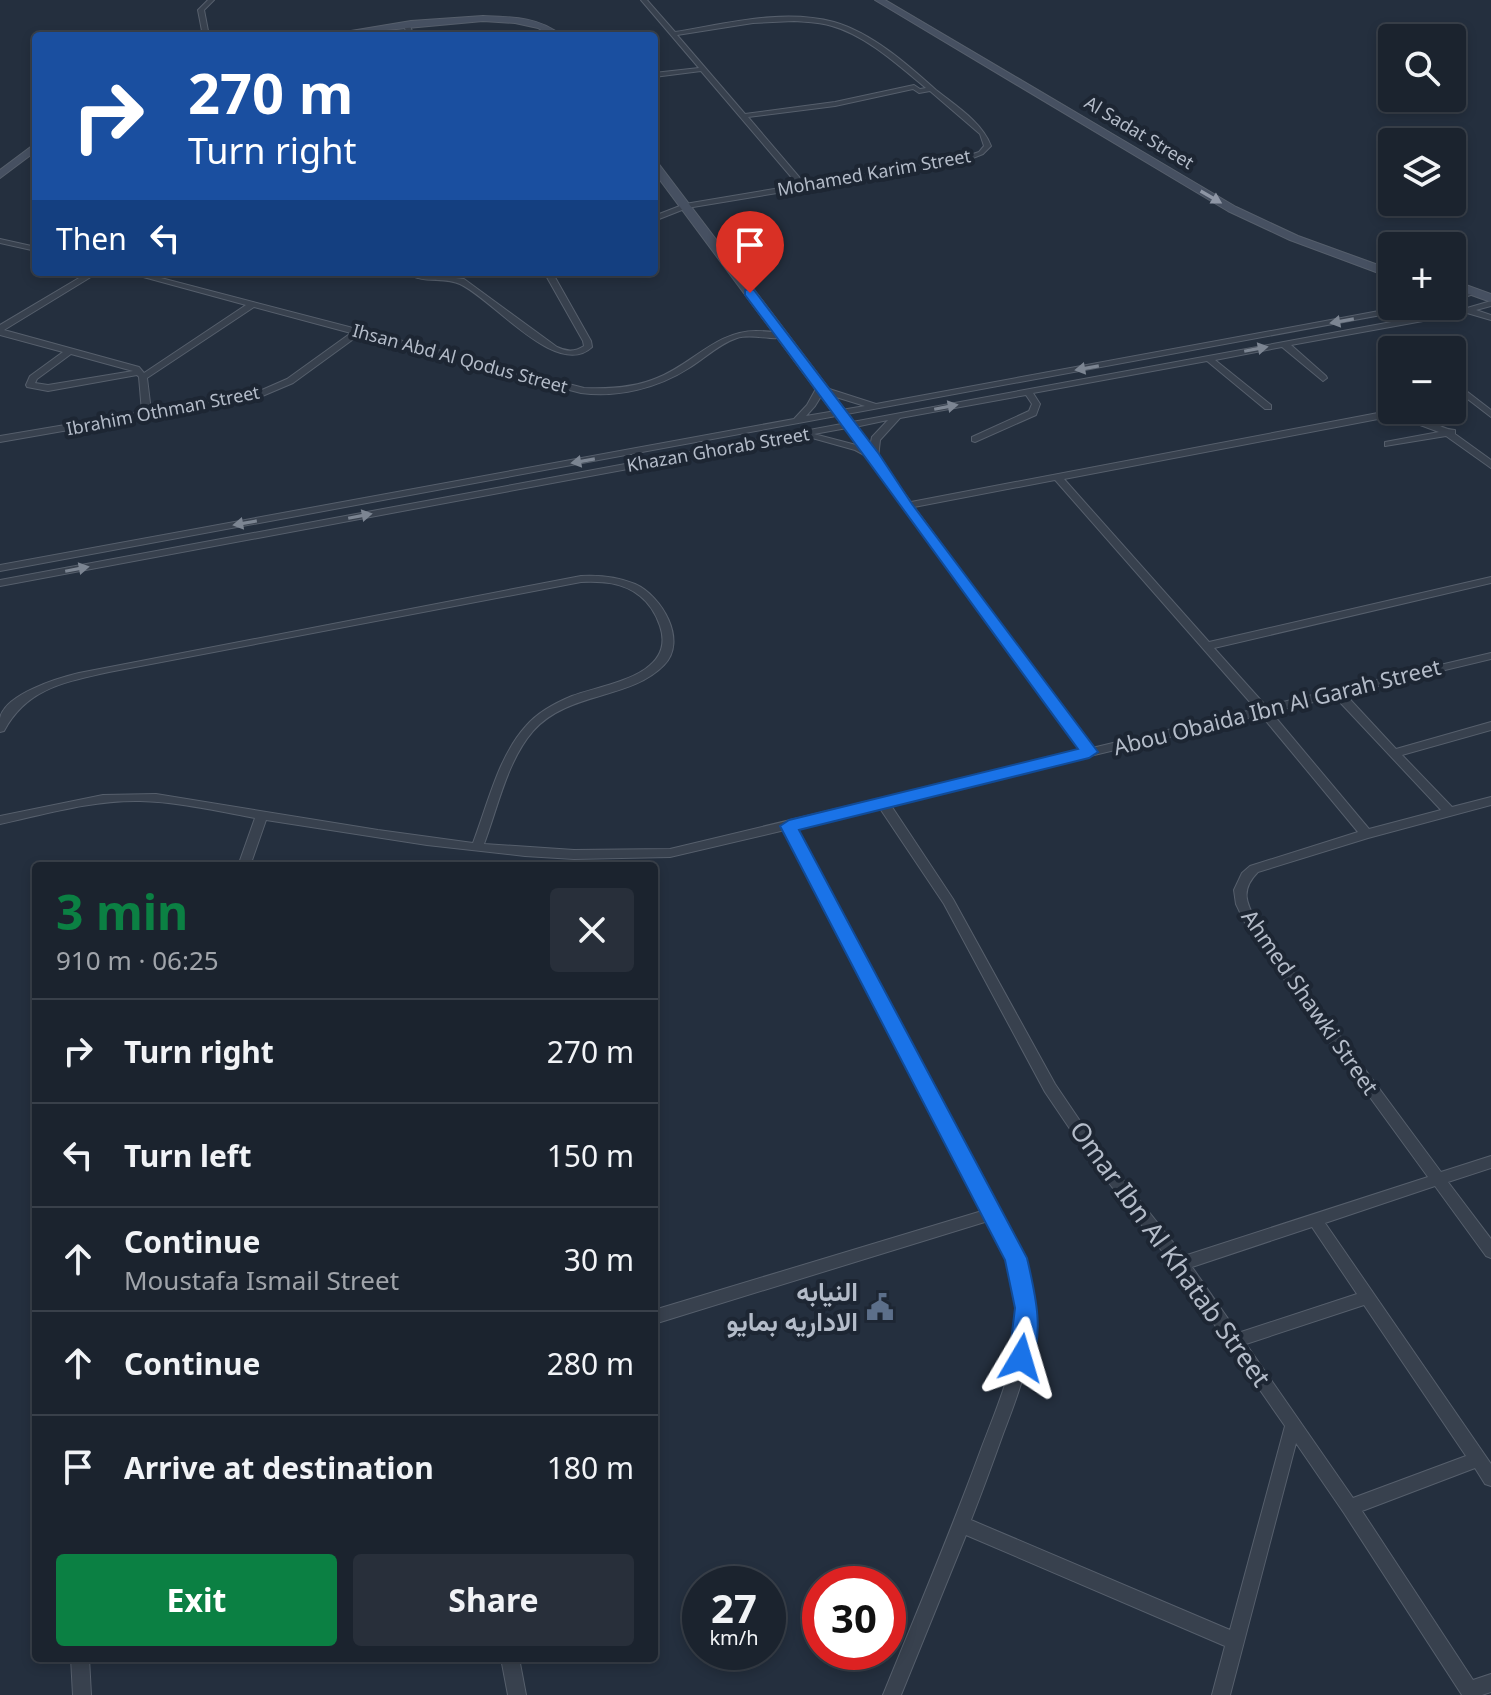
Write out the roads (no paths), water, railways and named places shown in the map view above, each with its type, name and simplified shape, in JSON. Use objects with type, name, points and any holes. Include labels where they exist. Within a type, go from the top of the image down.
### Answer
[{"type":"main road","name":"Al Sadat Street","points":[[879,0],[1232,209],[1294,238],[1378,269]]},
{"type":"main road","name":"Al Sadat Street","points":[[898,0],[1234,197],[1315,234],[1378,258]]},
{"type":"main road","points":[[409,31],[508,17],[545,25],[553,32]]},
{"type":"main road","points":[[0,175],[32,149]]},
{"type":"main road","points":[[658,170],[850,426]]},
{"type":"main road","points":[[1466,289],[1476,292],[1489,307]]},
{"type":"main road","points":[[1466,300],[1489,307]]},
{"type":"street","points":[[205,32],[201,10],[211,0]]},
{"type":"street","points":[[644,0],[804,187]]},
{"type":"street","name":"Mohamed Karim Street","points":[[658,217],[685,206],[963,160],[985,150],[988,141],[983,133],[931,89],[863,40],[832,24],[793,20],[673,34]]},
{"type":"street","points":[[658,75],[704,69]]},
{"type":"street","points":[[743,116],[835,104],[914,87],[921,91],[931,89]]},
{"type":"street","points":[[0,241],[32,248]]},
{"type":"street","points":[[0,330],[88,276]]},
{"type":"street","name":"Ihsan Abd Al Qodus Street","points":[[144,276],[572,389],[596,392],[658,382],[687,366],[713,345],[737,334],[759,332],[782,336]]},
{"type":"street","points":[[416,276],[461,281],[554,349],[567,354],[583,351],[588,347],[587,341],[550,276]]},
{"type":"street","points":[[1466,294],[1476,292]]},
{"type":"street","points":[[71,350],[33,378],[30,385],[48,388],[142,374],[252,305]]},
{"type":"street","name":"Khazan Ghorab Street","points":[[0,583],[1489,307]]},
{"type":"street","name":"Khazan Ghorab Street","points":[[0,568],[1378,313]]},
{"type":"street","points":[[0,330],[142,374]]},
{"type":"street","name":"Ibrahim Othman Street","points":[[0,439],[147,416],[275,389],[357,332]]},
{"type":"street","points":[[1284,344],[1323,378]]},
{"type":"street","points":[[1208,358],[1268,407]]},
{"type":"street","points":[[142,374],[147,416]]},
{"type":"street","points":[[796,422],[811,406],[820,389],[880,406]]},
{"type":"street","points":[[975,439],[1033,413],[1036,404],[1028,392]]},
{"type":"street","points":[[1466,394],[1491,414]]},
{"type":"street","points":[[874,457],[875,439],[888,423],[900,416]]},
{"type":"street","points":[[906,506],[1378,416],[1413,418],[1452,432],[1486,455],[1491,465]]},
{"type":"street","points":[[850,426],[1089,752]]},
{"type":"street","points":[[1388,444],[1452,432]]},
{"type":"street","points":[[798,435],[840,443],[874,457]]},
{"type":"street","points":[[1059,479],[1208,646],[1366,834]]},
{"type":"street","points":[[306,512],[311,525]]},
{"type":"street","points":[[0,728],[9,711],[42,689],[109,669],[581,579],[611,580],[637,589],[647,596],[671,638],[670,650],[662,662],[649,671],[569,699],[531,727],[518,745],[478,845]]},
{"type":"street","points":[[1208,646],[1491,580]]},
{"type":"street","name":"Abou Obaida Ibn Al Garah Street","points":[[0,820],[80,803],[142,797],[478,845],[621,857],[670,853],[1491,656]]},
{"type":"street","points":[[1338,693],[1449,812]]},
{"type":"street","points":[[1394,753],[1491,726]]},
{"type":"street","name":"Ahmed Shawki Street","points":[[1491,801],[1366,834],[1254,869],[1243,878],[1240,890],[1241,905],[1253,928],[1491,1251]]},
{"type":"street","name":"Omar Ibn Al Khatab Street","points":[[883,803],[949,902],[1050,1088],[1096,1156],[1181,1264],[1293,1425],[1470,1692]]},
{"type":"street","points":[[245,862],[262,816]]},
{"type":"street","points":[[789,826],[1010,1247],[1023,1283],[1026,1333],[1014,1381],[962,1525],[892,1695]]},
{"type":"street","points":[[1181,1264],[1491,1162]]},
{"type":"street","points":[[658,1316],[991,1214]]},
{"type":"street","points":[[1315,1220],[1491,1478]]},
{"type":"street","points":[[1234,1341],[1368,1297]]},
{"type":"street","points":[[1221,1695],[1293,1425]]},
{"type":"street","points":[[1350,1507],[1478,1459]]},
{"type":"street","points":[[962,1525],[1235,1641]]},
{"type":"street","points":[[80,1662],[82,1695]]},
{"type":"street","points":[[511,1662],[517,1695]]},
{"type":"street","points":[[1470,1692],[1491,1683]]},
{"type":"place","name":"النيابه الاداريه بمايو","points":[[880,1307]]}]
